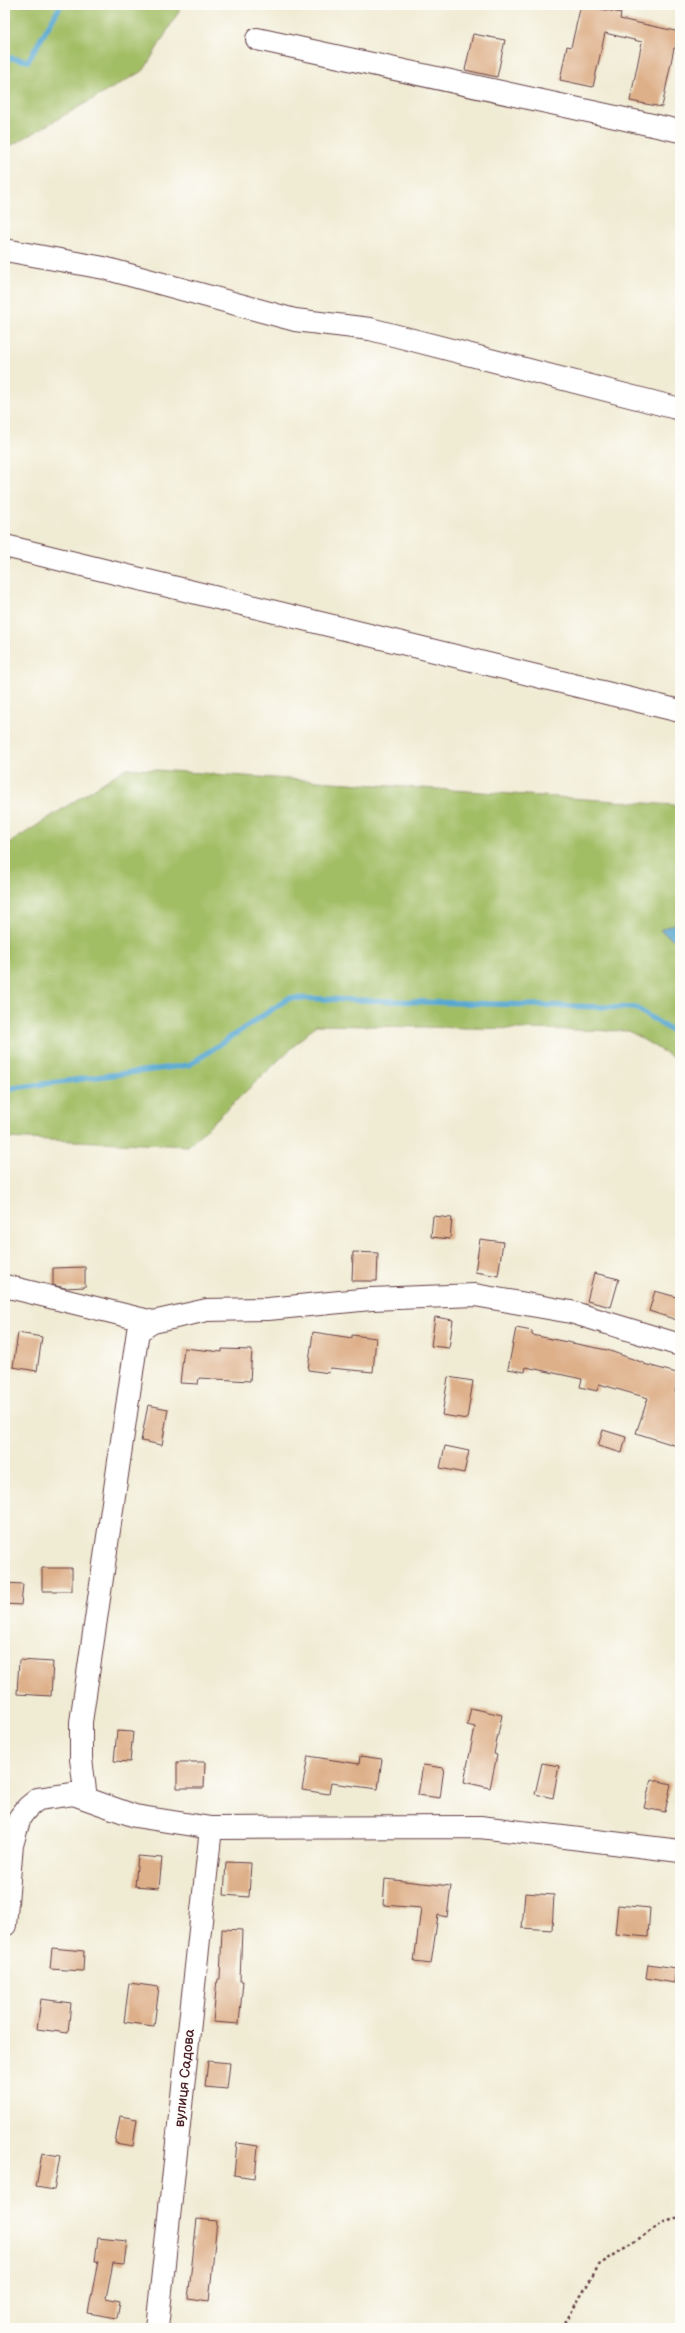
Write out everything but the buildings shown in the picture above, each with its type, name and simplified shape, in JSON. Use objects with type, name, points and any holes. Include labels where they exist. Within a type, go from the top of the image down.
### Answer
[{"type":"street","points":[[256,39],[680,131]]},
{"type":"street","points":[[5,250],[104,268],[295,320],[370,329],[680,409]]},
{"type":"street","points":[[5,546],[680,711]]},
{"type":"street","points":[[5,1286],[153,1322]]},
{"type":"street","points":[[86,1798],[81,1759],[82,1714],[138,1332],[153,1322],[207,1310],[268,1309],[371,1299],[475,1295],[571,1312],[680,1345]]},
{"type":"street","points":[[5,1925],[12,1845],[20,1817],[28,1807],[38,1799],[73,1794],[135,1816],[211,1828],[480,1827],[680,1851]]},
{"type":"street","name":"вулиця Садова","points":[[158,2328],[211,1828]]},
{"type":"path","points":[[562,2328],[599,2265],[664,2222],[680,2218]]},
{"type":"green space","points":[[5,5],[180,5],[179,11],[144,70],[5,149]]},
{"type":"green space","points":[[126,768],[674,805],[680,809],[680,922],[660,930],[680,944],[680,1062],[629,1031],[316,1025],[188,1146],[5,1138],[5,846]]},
{"type":"water","points":[[680,922],[680,944],[660,930]]},
{"type":"waterway","points":[[5,57],[28,61],[61,5]]},
{"type":"waterway","points":[[5,1089],[189,1065],[289,998],[636,1008],[680,1036]]}]
